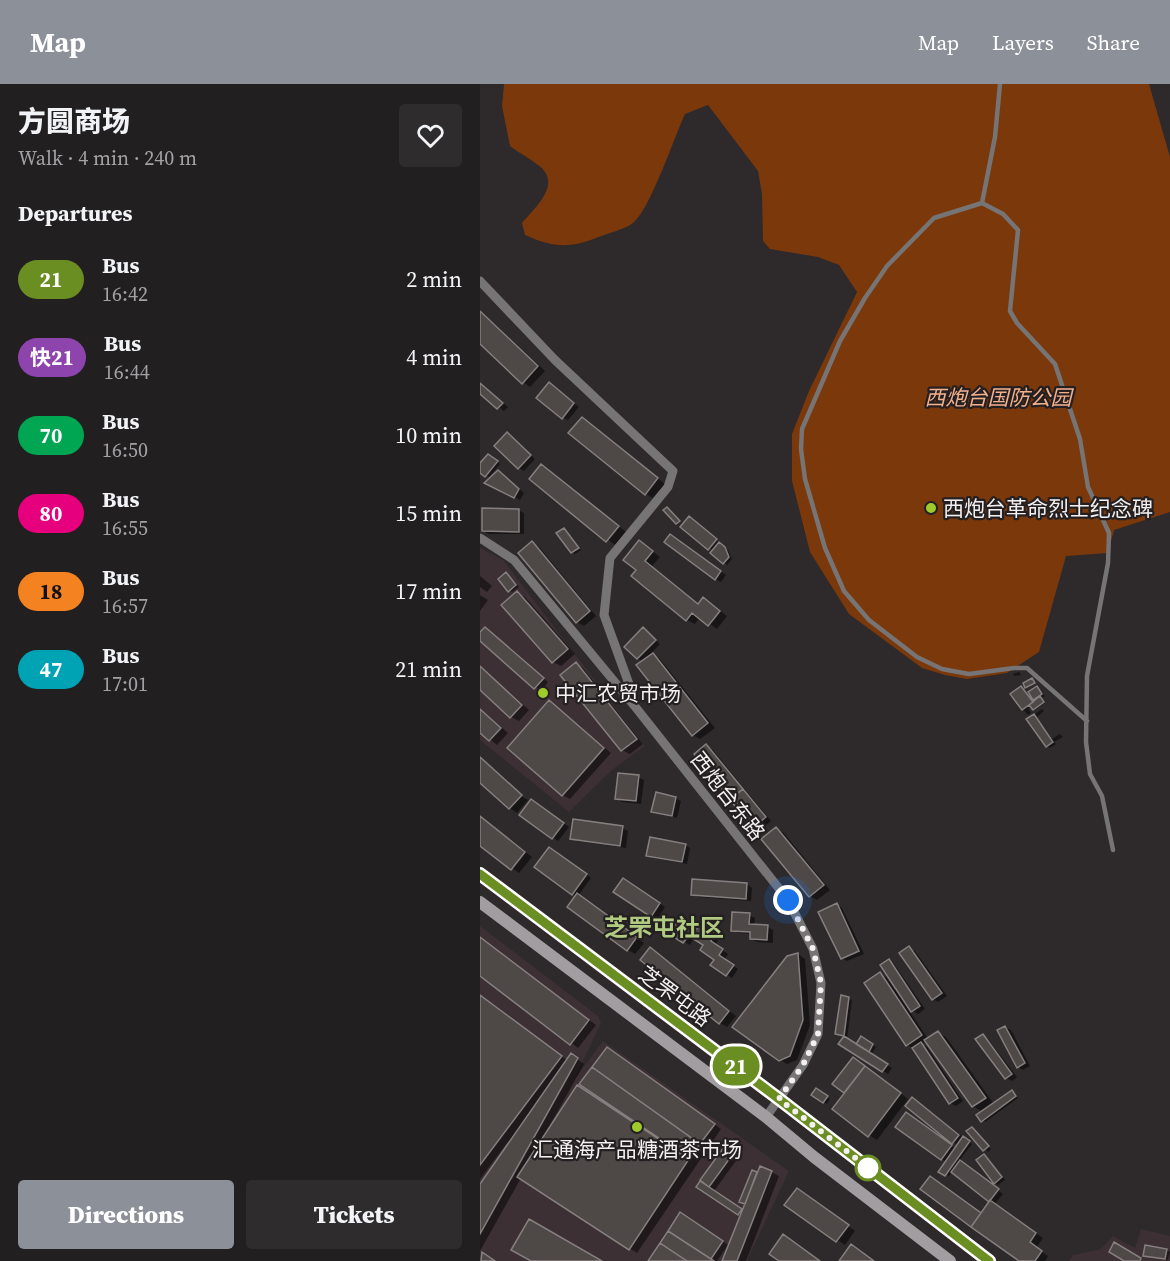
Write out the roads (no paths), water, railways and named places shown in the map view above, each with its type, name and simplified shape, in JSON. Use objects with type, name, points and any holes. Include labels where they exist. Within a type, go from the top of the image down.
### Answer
[{"type":"main road","name":"芝罘屯路","points":[[480,874],[779,1099],[989,1261]]},
{"type":"main road","name":"芝罘屯路","points":[[480,903],[765,1117],[950,1261]]},
{"type":"street","points":[[480,281],[555,360],[673,471],[668,486],[610,558],[604,615],[629,684],[629,700]]},
{"type":"street","name":"西炮台东路","points":[[480,538],[514,560],[629,700],[788,900],[813,949],[821,983],[818,1034],[803,1065],[765,1117]]},
{"type":"lane","points":[[982,202],[995,137],[1000,84]]},
{"type":"lane","points":[[1087,722],[1027,669],[1014,668],[969,674],[942,669],[917,657],[869,620],[844,591],[834,569],[825,548],[805,478],[801,449],[802,429],[840,341],[865,298],[887,266],[934,218],[982,202],[1003,214],[1018,230],[1010,311],[1017,323],[1055,363],[1080,439],[1088,487],[1109,532],[1108,563],[1087,676],[1087,722],[1086,742],[1090,774],[1102,796],[1113,850]]},
{"type":"place","name":"西炮台革命烈士纪念碑","points":[[931,508]]},
{"type":"place","name":"中汇农贸市场","points":[[543,693]]},
{"type":"place","name":"汇通海产品糖酒茶市场","points":[[637,1127]]},
{"type":"district","name":"芝罘屯社区","points":[[664,927]]},
{"type":"park label","name":"西炮台国防公园","points":[[998,397]]}]
